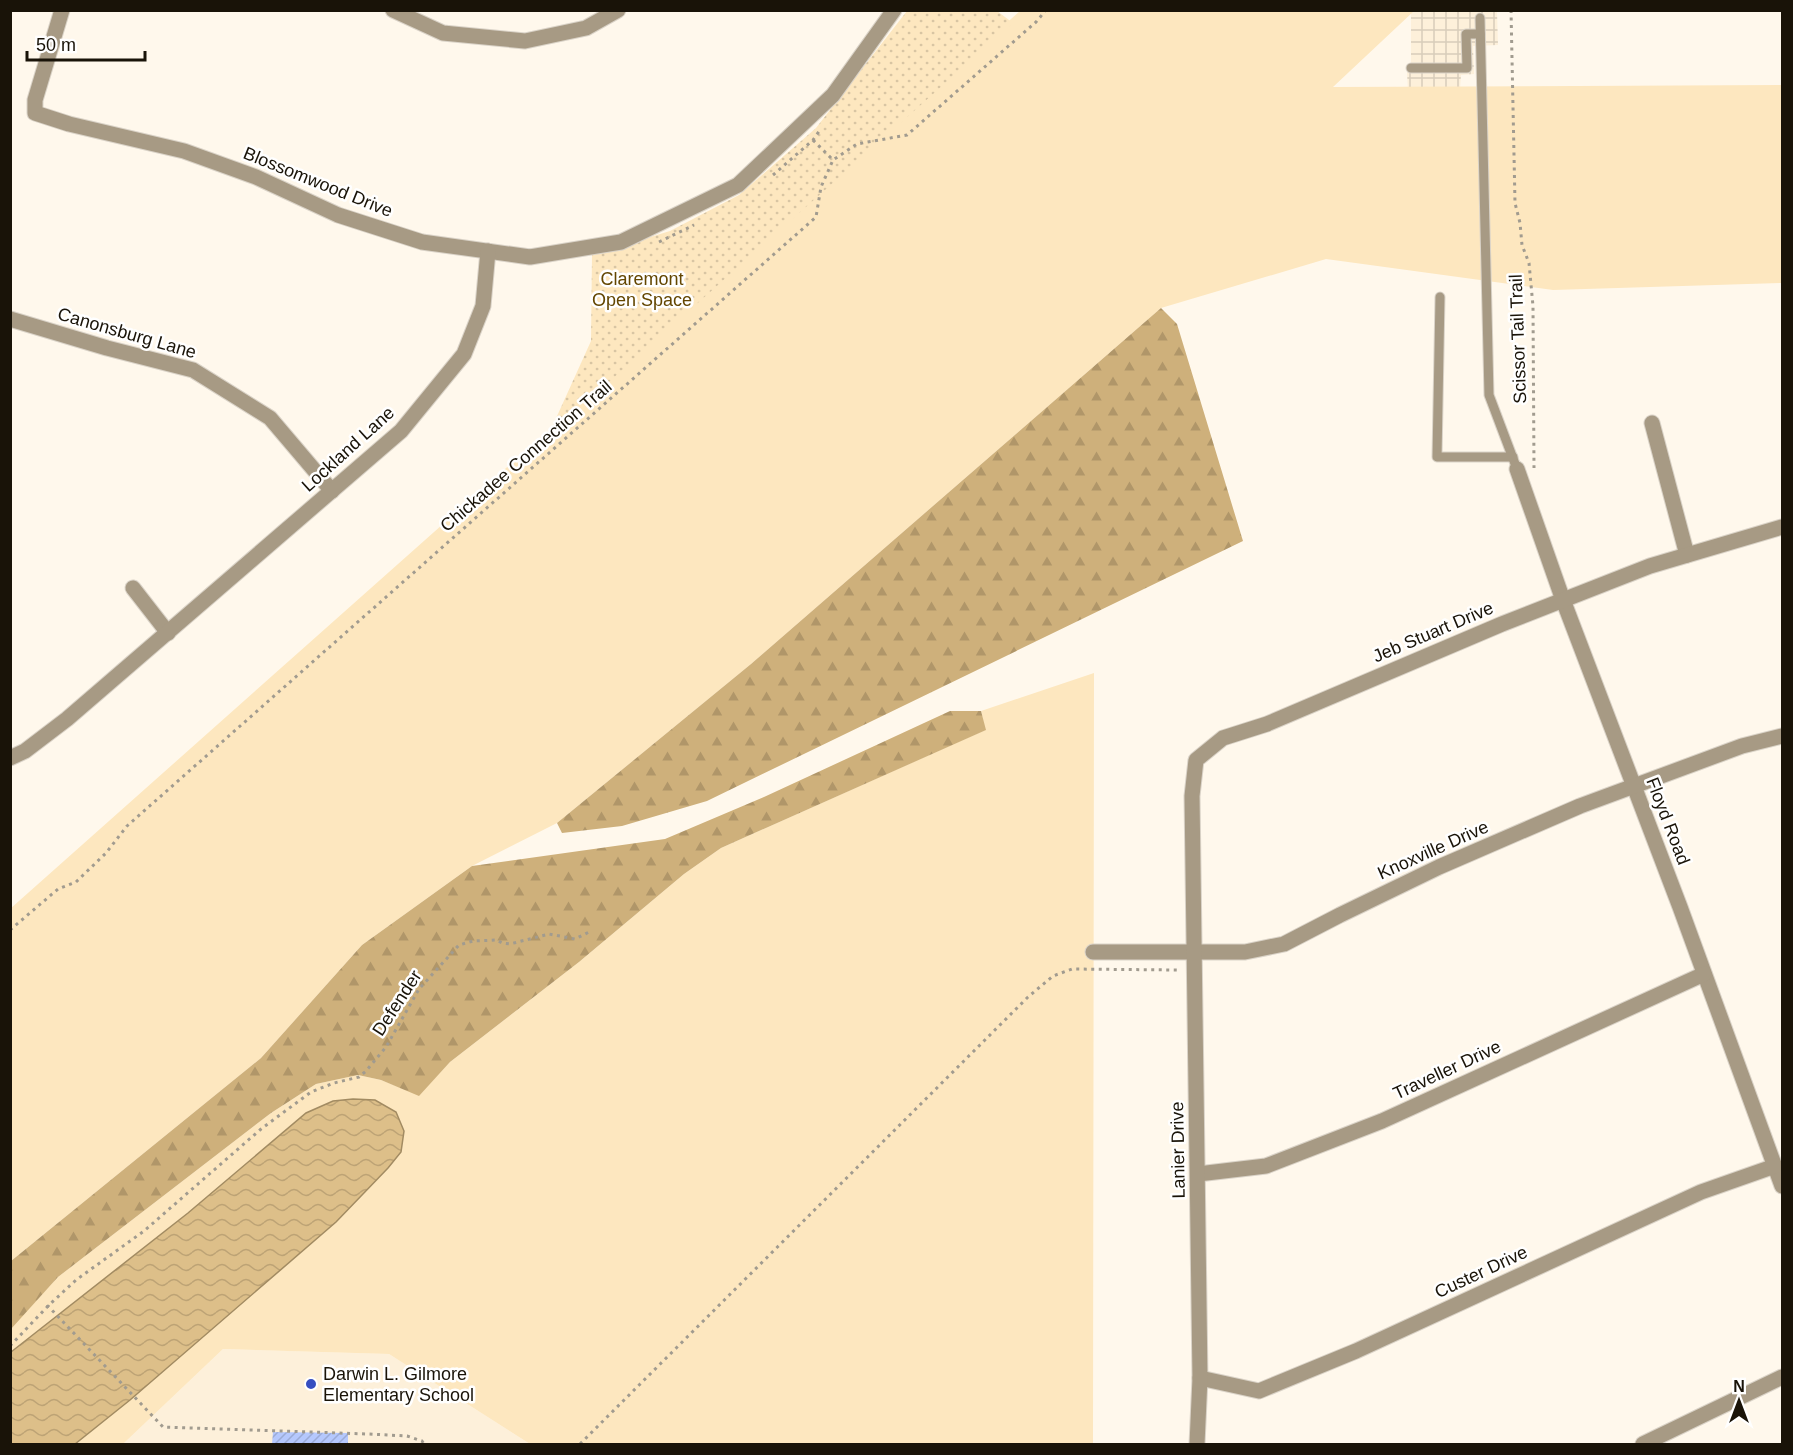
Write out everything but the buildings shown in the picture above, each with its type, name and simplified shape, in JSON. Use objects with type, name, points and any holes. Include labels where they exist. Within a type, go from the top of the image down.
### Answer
[{"type":"street","name":"Blossomwood Drive","points":[[63,10],[34,100],[34,113],[69,124],[184,151],[256,177],[338,215],[422,242],[530,258],[621,242],[738,185],[833,95],[894,10]]},
{"type":"street","points":[[393,10],[443,33],[525,41],[586,28],[618,10]]},
{"type":"street","name":"Lockland Lane","points":[[10,758],[25,751],[67,719],[401,431],[464,354],[483,306],[488,251]]},
{"type":"street","name":"Canonsburg Lane","points":[[10,319],[107,348],[193,369],[270,418],[332,491]]},
{"type":"street","points":[[1652,423],[1687,555]]},
{"type":"street","name":"Floyd Road","points":[[1515,463],[1563,600],[1782,1186]]},
{"type":"street","name":"Jeb Stuart Drive","points":[[1193,854],[1192,796],[1196,760],[1223,738],[1267,724],[1491,629],[1650,566],[1782,527]]},
{"type":"street","points":[[133,588],[168,633]]},
{"type":"street","name":"Knoxville Drive","points":[[1093,952],[1245,952],[1284,944],[1439,867],[1580,806],[1742,746],[1782,736]]},
{"type":"street","name":"Lanier Drive","points":[[1193,854],[1200,1378],[1197,1444]]},
{"type":"street","name":"Traveller Drive","points":[[1198,1174],[1266,1166],[1382,1121],[1704,974]]},
{"type":"street","name":"Custer Drive","points":[[1200,1378],[1259,1391],[1356,1351],[1701,1192],[1775,1166]]},
{"type":"street","points":[[1643,1444],[1782,1377]]},
{"type":"lane","points":[[1440,297],[1437,457],[1515,463],[1489,395],[1480,18]]},
{"type":"lane","points":[[1412,68],[1467,68],[1466,34],[1480,34]]},
{"type":"path","points":[[813,140],[833,160],[857,144],[907,135],[1036,22],[1046,10]]},
{"type":"path","name":"Scissor Tail Trail","points":[[1511,10],[1515,203],[1522,245],[1529,263],[1533,306],[1534,477]]},
{"type":"path","name":"Chickadee Connection Trail","points":[[10,930],[58,889],[76,882],[106,853],[136,818],[816,217],[821,188],[833,160]]},
{"type":"path","name":"Defender","points":[[48,1306],[76,1280],[144,1231],[261,1129],[297,1102],[311,1092],[359,1077],[366,1071],[386,1047],[419,989],[459,945],[473,941],[496,940],[510,944],[549,934],[575,939],[589,932]]},
{"type":"path","points":[[580,1444],[1028,997],[1053,976],[1072,969],[1195,969]]},
{"type":"path","points":[[10,1346],[48,1306],[163,1427],[378,1434],[406,1436],[422,1441],[424,1444]]},
{"type":"shaded area","points":[[1497,11],[1498,45],[1473,46],[1474,74],[1461,75],[1460,89],[1408,91],[1407,72],[1411,71],[1411,12]]},
{"type":"shaded area","name":"Darwin L. Gilmore Elementary School","points":[[223,1349],[389,1354],[530,1444],[123,1444]]},
{"type":"green space","name":"Claremont Open Space","points":[[907,11],[997,11],[1013,23],[548,436],[591,341],[592,255],[670,231],[739,195],[816,128]]},
{"type":"green space","points":[[1020,11],[1414,11],[1333,87],[1782,85],[1782,283],[1553,290],[1326,259],[1161,308],[751,664],[557,823],[472,866],[362,945],[261,1058],[11,1261],[10,909]]},
{"type":"green space","points":[[1161,308],[1177,324],[1243,541],[707,801],[622,826],[562,833],[557,823],[751,664]]},
{"type":"green space","points":[[1094,673],[1093,1444],[530,1444],[389,1354],[223,1349],[123,1444],[11,1444],[10,1329],[58,1277],[271,1113],[316,1084],[358,1075],[381,1080],[419,1095],[450,1062],[579,962],[684,874],[721,848],[985,730],[981,711]]},
{"type":"green space","points":[[950,711],[981,711],[986,730],[721,848],[684,874],[579,962],[450,1062],[419,1096],[381,1080],[358,1075],[316,1084],[271,1113],[58,1277],[11,1329],[11,1261],[261,1058],[362,945],[472,866],[665,839],[764,797]]},
{"type":"water","points":[[375,1100],[396,1112],[404,1131],[401,1152],[336,1222],[130,1400],[75,1444],[11,1444],[11,1352],[188,1213],[306,1113],[333,1101]]},
{"type":"place","name":"Darwin L. Gilmore Elementary School","points":[[311,1384]]}]
